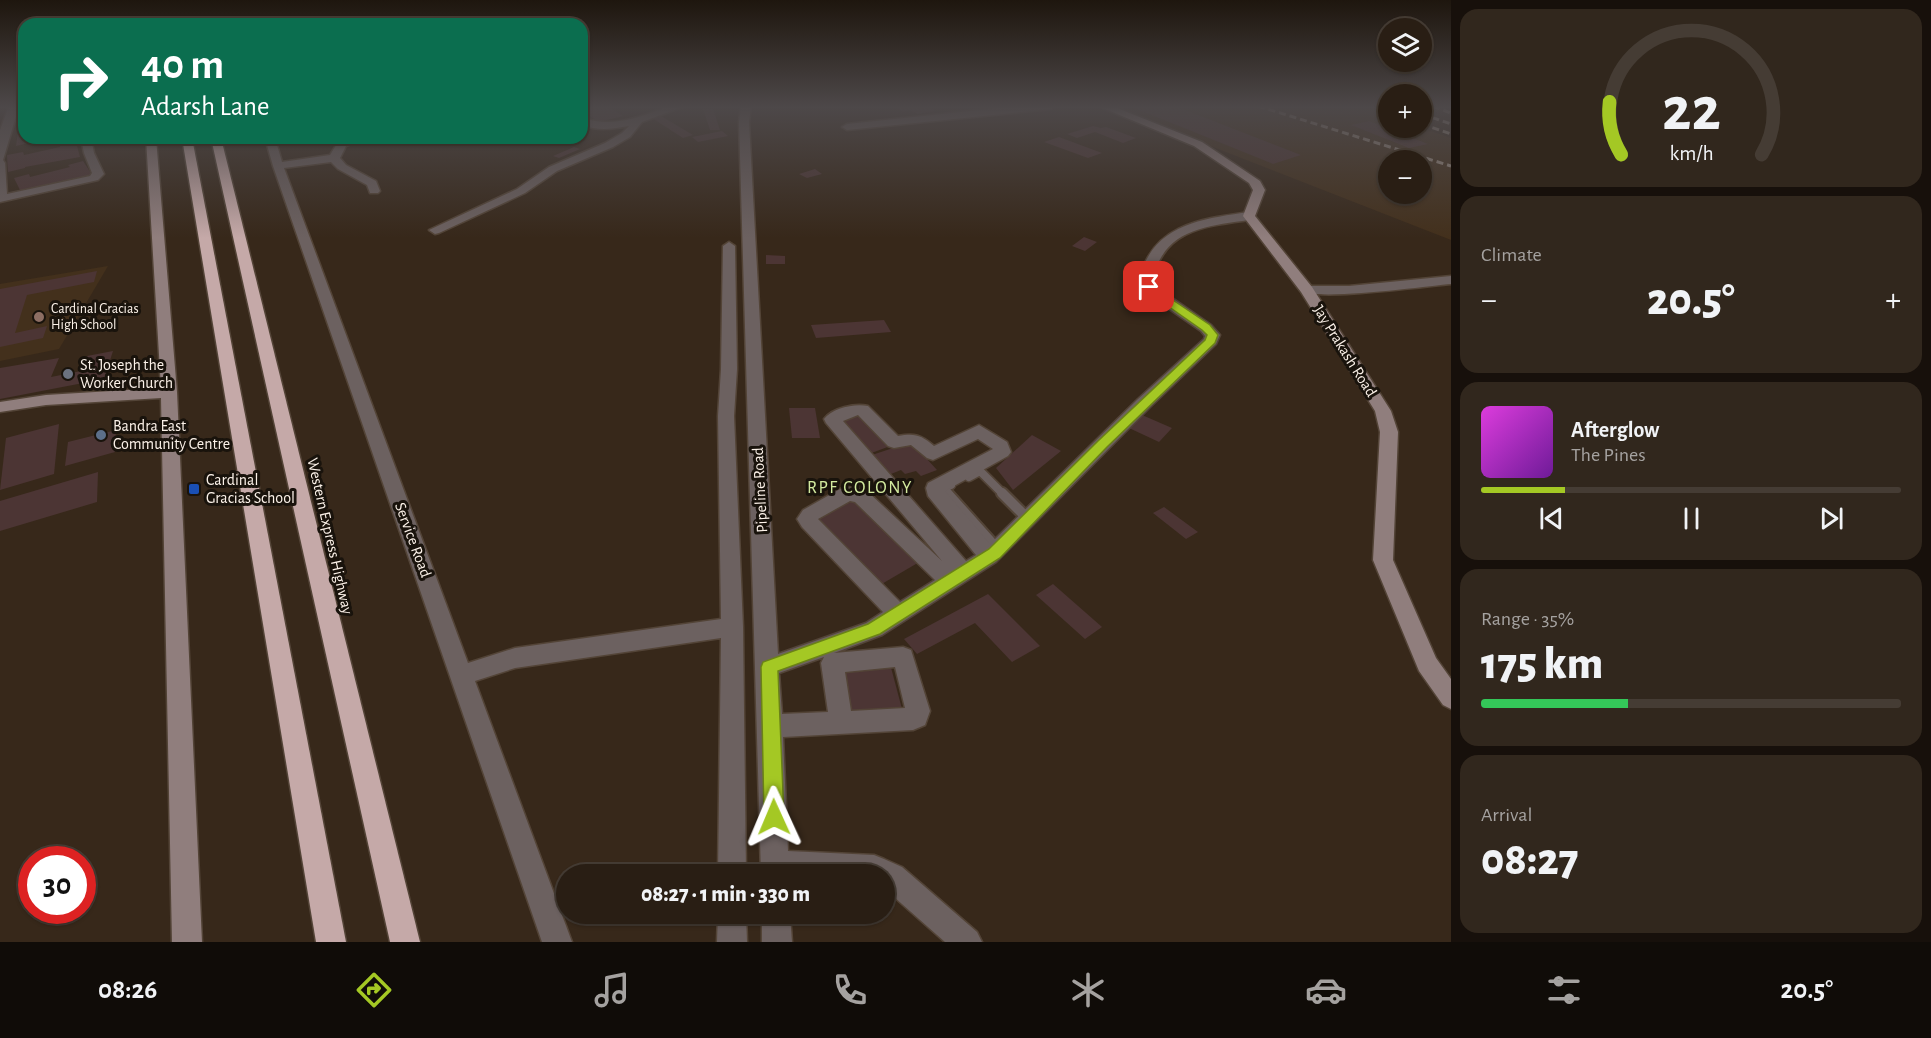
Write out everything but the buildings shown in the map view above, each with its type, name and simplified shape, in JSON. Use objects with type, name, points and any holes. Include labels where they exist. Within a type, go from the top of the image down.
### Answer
[{"type":"highway","points":[[189,150],[331,942]]},
{"type":"highway","name":"Western Express Highway","points":[[219,150],[405,942]]},
{"type":"street","points":[[0,163],[1,199],[94,178],[98,174],[88,150]]},
{"type":"street","points":[[152,150],[169,392],[187,942]]},
{"type":"street","name":"Service Road","points":[[273,150],[557,942]]},
{"type":"street","points":[[334,158],[339,150]]},
{"type":"street","points":[[435,230],[521,192],[553,169],[599,150]]},
{"type":"street","name":"Pipeline Road","points":[[745,150],[751,324],[769,667],[775,864]]},
{"type":"street","points":[[769,667],[874,629],[993,554],[1144,403],[1211,341],[1213,335],[1206,328],[1154,292],[1146,282],[1150,264],[1160,247],[1191,228],[1221,219],[1249,216],[1259,190],[1254,181],[1208,150]]},
{"type":"street","points":[[278,166],[334,158]]},
{"type":"street","points":[[334,158],[342,167],[372,183],[374,191]]},
{"type":"street","name":"Jay Prakash Road","points":[[1249,216],[1307,290],[1383,411],[1389,432],[1383,560],[1428,664],[1451,698]]},
{"type":"street","points":[[729,246],[729,369],[726,416],[732,627],[732,864]]},
{"type":"street","points":[[1307,290],[1349,290],[1451,280]]},
{"type":"street","points":[[0,407],[46,399],[169,392]]},
{"type":"street","points":[[957,577],[832,419],[855,410],[862,410],[894,442],[914,439],[933,454],[979,431],[1001,446],[1002,452],[935,488],[935,491],[993,554]]},
{"type":"street","points":[[898,614],[809,522],[807,519],[810,515],[847,494],[860,496],[957,577]]},
{"type":"street","points":[[461,675],[515,658],[732,627]]},
{"type":"street","points":[[874,629],[888,656]]},
{"type":"street","points":[[771,726],[841,723],[913,719],[917,717],[918,711],[905,659],[899,656],[888,656],[832,663],[841,723]]},
{"type":"street","points":[[895,881],[967,942]]},
{"type":"street","points":[[732,924],[732,942]]},
{"type":"street","points":[[776,924],[777,942]]},
{"type":"lane","points":[[993,554],[943,488],[980,471],[1028,519]]},
{"type":"shaded area","points":[[1221,150],[1451,150],[1451,240]]},
{"type":"shaded area","name":"Cardinal Gracias High School","points":[[108,266],[59,349],[0,361],[0,284]]},
{"type":"railway","points":[[1399,150],[1451,166]]},
{"type":"place","name":"Cardinal Gracias High School","points":[[39,317]]},
{"type":"place","name":"St. Joseph the Worker Church","points":[[68,374]]},
{"type":"place","name":"Bandra East Community Centre","points":[[101,435]]},
{"type":"place","name":"Cardinal Gracias School","points":[[194,489]]},
{"type":"district","name":"RPF COLONY","points":[[860,488]]},
{"type":"route","points":[[774,817],[769,667],[874,629],[994,554],[1102,444],[1211,341],[1213,335],[1206,328],[1149,287]]}]
